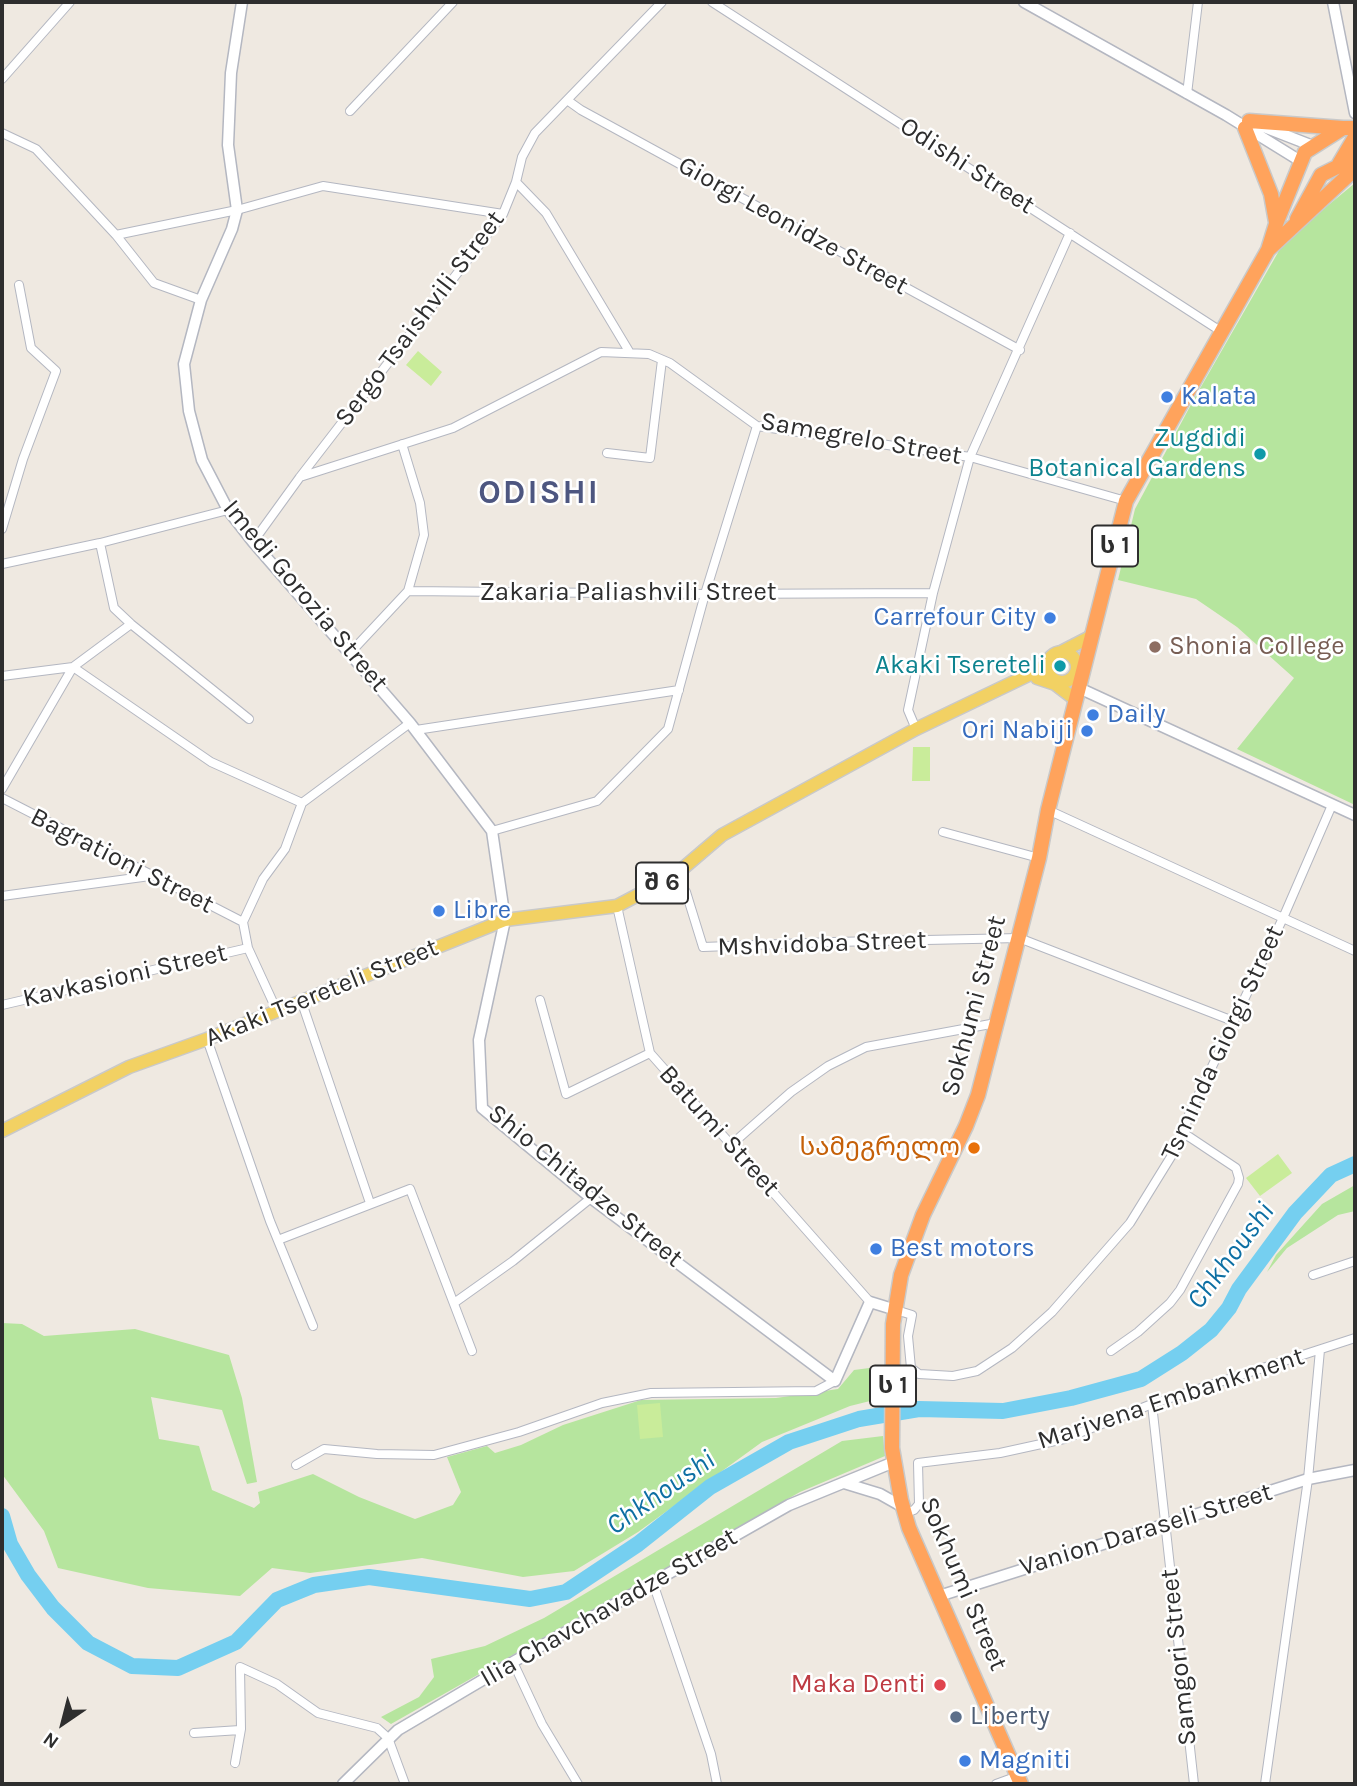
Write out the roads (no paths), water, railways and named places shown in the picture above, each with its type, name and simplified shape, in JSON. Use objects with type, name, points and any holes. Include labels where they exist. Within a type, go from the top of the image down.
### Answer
[{"type":"highway","points":[[1276,224],[1271,194],[1247,124],[1349,128]]},
{"type":"highway","points":[[1271,194],[1300,165],[1305,152],[1349,128]]},
{"type":"highway","points":[[1329,170],[1355,137]]},
{"type":"highway","points":[[1313,146],[1323,147],[1329,152],[1332,162],[1329,170]]},
{"type":"highway","points":[[1300,165],[1309,173],[1329,170],[1355,158]]},
{"type":"highway","name":"ს 1","points":[[1268,250],[1300,165]]},
{"type":"highway","points":[[1289,232],[1355,169]]},
{"type":"highway","name":"ს 1","points":[[1268,250],[1289,232],[1329,170]]},
{"type":"highway","name":"Sokhumi Street","points":[[1020,1780],[909,1528],[904,1510],[893,1455],[895,1317],[901,1275],[923,1215],[978,1095],[1078,694],[1080,666],[1092,636],[1126,501],[1268,250]]},
{"type":"main road","name":"შ 6","points":[[1016,680],[1047,666],[1049,659],[1092,636]]},
{"type":"main road","points":[[1047,666],[1048,671],[1058,681],[1072,678],[1080,666],[1067,653],[1061,652]]},
{"type":"main road","name":"შ 6","points":[[1016,680],[1037,678],[1058,681],[1078,694]]},
{"type":"main road","points":[[1037,678],[1078,694]]},
{"type":"main road","name":"Akaki Tsereteli Street","points":[[2,1131],[130,1067],[505,920],[617,906],[674,876],[723,835],[916,729],[1016,680]]},
{"type":"street","points":[[2,79],[70,2]]},
{"type":"street","name":"Imedi Gorozia Street","points":[[242,2],[231,73],[228,145],[237,210],[232,229],[201,300],[184,364],[188,411],[202,460],[228,510],[253,542],[413,726],[492,831],[505,920]]},
{"type":"street","points":[[350,111],[453,2]]},
{"type":"street","name":"Sergo Tsaishvili Street","points":[[253,542],[503,214],[516,182],[522,156],[536,132],[662,2]]},
{"type":"street","name":"Odishi Street","points":[[712,2],[1222,332]]},
{"type":"street","points":[[1024,2],[1226,115],[1313,146]]},
{"type":"street","points":[[1187,94],[1198,2]]},
{"type":"street","points":[[1333,2],[1355,113]]},
{"type":"street","name":"Giorgi Leonidze Street","points":[[567,100],[1020,350]]},
{"type":"street","points":[[1247,124],[1300,165]]},
{"type":"street","points":[[2,133],[36,149],[116,235],[154,283],[201,300]]},
{"type":"street","points":[[516,182],[546,213],[630,353]]},
{"type":"street","points":[[116,235],[237,210],[323,186],[503,214]]},
{"type":"street","points":[[916,729],[908,710],[933,593],[970,457],[1070,233]]},
{"type":"street","points":[[2,529],[23,459],[57,371],[31,348],[19,285]]},
{"type":"street","name":"Samegrelo Street","points":[[300,477],[453,428],[601,352],[649,354],[662,360],[757,426],[970,457],[1126,501]]},
{"type":"street","points":[[607,453],[650,458],[662,360]]},
{"type":"street","points":[[492,831],[597,801],[668,729],[705,594],[757,426]]},
{"type":"street","points":[[350,653],[408,592],[424,535],[420,503],[402,444]]},
{"type":"street","points":[[2,564],[100,543],[228,510]]},
{"type":"street","points":[[100,543],[114,608],[249,719]]},
{"type":"street","name":"Zakaria Paliashvili Street","points":[[408,592],[933,593]]},
{"type":"street","points":[[2,789],[73,667],[131,624]]},
{"type":"street","points":[[2,676],[73,667],[211,762],[302,803]]},
{"type":"street","points":[[276,1011],[248,948],[243,922],[263,879],[285,849],[302,803],[413,726],[679,690]]},
{"type":"street","points":[[1078,694],[1355,815]]},
{"type":"street","name":"Bagrationi Street","points":[[2,798],[150,877],[243,922]]},
{"type":"street","name":"Tsminda Giorgi Street","points":[[895,1317],[912,1315],[908,1336],[911,1368],[919,1374],[953,1376],[977,1371],[1013,1348],[1052,1312],[1130,1223],[1185,1134],[1187,1119],[1283,918],[1332,805]]},
{"type":"street","points":[[1048,810],[1355,951]]},
{"type":"street","points":[[943,832],[1039,858]]},
{"type":"street","name":"Mshvidoba Street","points":[[674,876],[685,892],[703,947],[1019,938]]},
{"type":"street","points":[[2,896],[150,877]]},
{"type":"street","name":"Batumi Street","points":[[617,906],[650,1053],[870,1303]]},
{"type":"street","name":"Shio Chitadze Street","points":[[505,920],[478,1040],[482,1108],[591,1198],[835,1381]]},
{"type":"street","points":[[1019,938],[1233,1021]]},
{"type":"street","name":"Kavkasioni Street","points":[[2,1005],[248,948]]},
{"type":"street","points":[[301,1000],[370,1203]]},
{"type":"street","points":[[540,1000],[566,1094],[650,1053]]},
{"type":"street","points":[[732,1144],[790,1092],[828,1066],[866,1047],[996,1023]]},
{"type":"street","points":[[207,1039],[278,1240],[313,1326]]},
{"type":"street","points":[[1111,1351],[1138,1332],[1170,1303],[1180,1290],[1238,1184],[1237,1168],[1185,1134]]},
{"type":"street","points":[[278,1240],[410,1189],[472,1351]]},
{"type":"street","points":[[454,1303],[513,1261],[591,1198]]},
{"type":"street","points":[[1313,1275],[1355,1261]]},
{"type":"street","points":[[296,1465],[324,1449],[377,1454],[434,1455],[519,1432],[602,1403],[651,1393],[816,1391],[835,1381],[870,1303],[895,1317]]},
{"type":"street","name":"Marjvena Embankment","points":[[904,1510],[914,1510],[919,1504],[918,1463],[1000,1452],[1064,1439],[1152,1404],[1355,1338]]},
{"type":"street","points":[[1265,1784],[1308,1479],[1320,1350]]},
{"type":"street","name":"Samgori Street","points":[[1152,1404],[1194,1784]]},
{"type":"street","name":"Ilia Chavchavadze Street","points":[[343,1784],[398,1730],[513,1661],[789,1505],[844,1483],[893,1455]]},
{"type":"street","name":"Vanion Daraseli Street","points":[[939,1596],[1308,1479],[1355,1470]]},
{"type":"street","points":[[844,1483],[880,1494],[904,1510]]},
{"type":"street","points":[[653,1583],[711,1754],[718,1784]]},
{"type":"street","points":[[513,1661],[542,1724],[578,1784]]},
{"type":"street","points":[[235,1763],[240,1730],[240,1667],[277,1684],[318,1713],[377,1727],[388,1738],[405,1784]]},
{"type":"street","points":[[194,1733],[240,1730]]},
{"type":"street","points":[[996,1784],[1020,1780]]},
{"type":"waterway","name":"Chkhoushi","points":[[2,1516],[10,1544],[28,1575],[53,1608],[88,1643],[132,1666],[178,1668],[236,1642],[277,1600],[314,1585],[369,1577],[530,1599],[566,1592],[638,1544],[710,1487],[789,1442],[859,1419],[919,1409],[1003,1411],[1071,1398],[1141,1379],[1182,1353],[1211,1330],[1295,1213],[1331,1175],[1355,1164]]},
{"type":"place","name":"Kalata","points":[[1167,397]]},
{"type":"place","name":"Zugdidi Botanical Gardens","points":[[1260,454]]},
{"type":"place","name":"Carrefour City","points":[[1050,618]]},
{"type":"place","name":"Shonia College","points":[[1155,647]]},
{"type":"place","name":"Akaki Tsereteli","points":[[1060,666]]},
{"type":"place","name":"Daily","points":[[1093,715]]},
{"type":"place","name":"Ori Nabiji","points":[[1087,731]]},
{"type":"place","name":"Libre","points":[[439,911]]},
{"type":"place","name":"სამეგრელო","points":[[974,1148]]},
{"type":"place","name":"Best motors","points":[[876,1249]]},
{"type":"place","name":"Maka Denti","points":[[940,1685]]},
{"type":"place","name":"Liberty","points":[[956,1717]]},
{"type":"place","name":"Magniti","points":[[965,1761]]},
{"type":"district","name":"ODISHI","points":[[539,494]]}]
